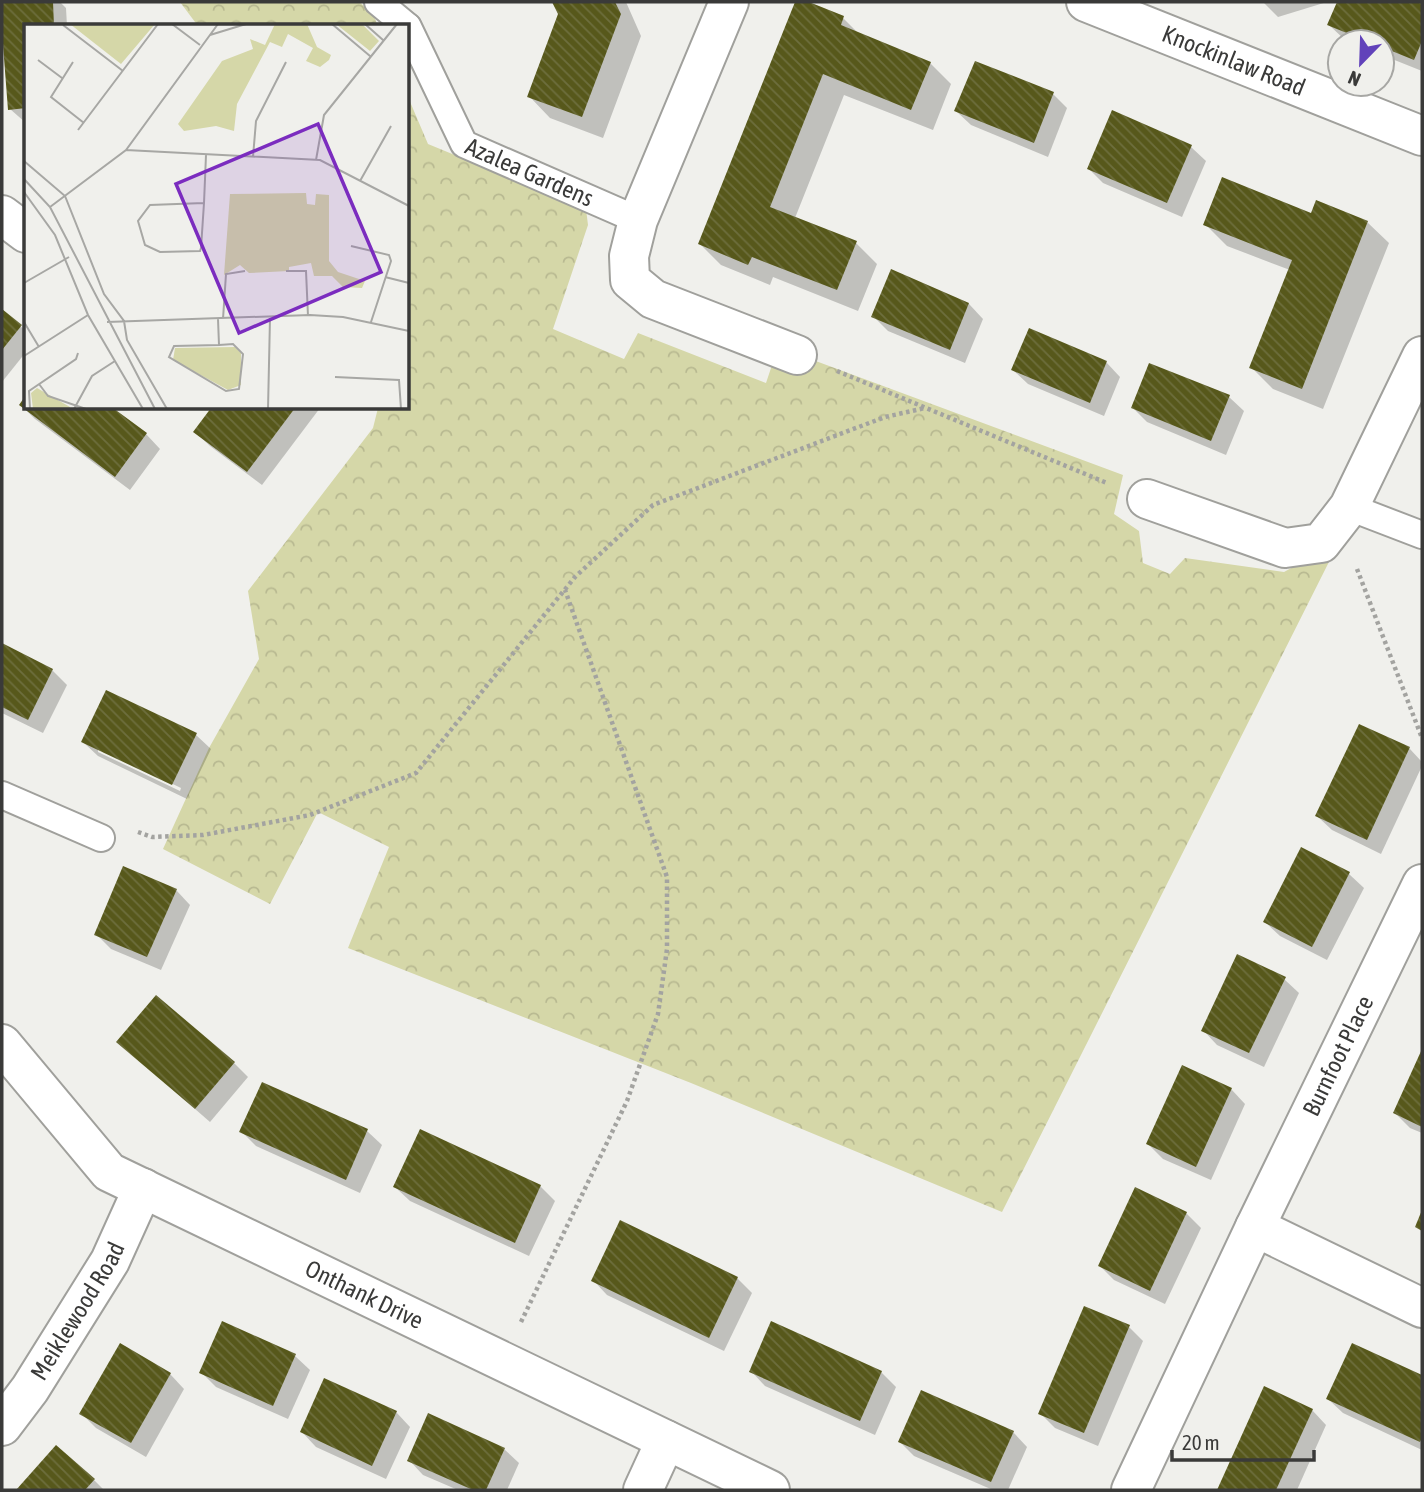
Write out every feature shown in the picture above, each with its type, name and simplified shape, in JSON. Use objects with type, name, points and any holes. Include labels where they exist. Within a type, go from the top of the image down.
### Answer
[{"type":"street","points":[[729,2],[638,220],[629,256],[630,280],[653,299],[797,355]]},
{"type":"street","name":"Knockinlaw Road","points":[[1103,5],[1422,136]]},
{"type":"street","points":[[2,215],[24,232]]},
{"type":"street","points":[[1147,499],[1285,548],[1321,543],[1344,515],[1422,355]]},
{"type":"street","name":"Burnfoot Place","points":[[1131,1490],[1422,884]]},
{"type":"street","name":"Onthank Drive","points":[[2,1044],[109,1172],[770,1490]]},
{"type":"street","name":"Meiklewood Road","points":[[2,1426],[30,1388],[110,1261],[143,1188]]},
{"type":"street","points":[[1255,1227],[1422,1308]]},
{"type":"street","points":[[643,1490],[666,1440]]},
{"type":"lane","name":"Azalea Gardens","points":[[378,2],[404,24]]},
{"type":"lane","name":"Azalea Gardens","points":[[410,33],[464,144],[638,220]]},
{"type":"lane","points":[[1344,515],[1422,535]]},
{"type":"lane","points":[[2,794],[102,838]]},
{"type":"path","points":[[797,355],[1147,499]]},
{"type":"path","points":[[131,829],[152,837],[203,835],[310,815],[416,773],[575,577],[653,505],[885,417],[925,408]]},
{"type":"path","points":[[1344,515],[1422,738]]},
{"type":"path","points":[[502,1362],[627,1101],[658,1014],[667,949],[667,877],[565,590]]},
{"type":"green space","points":[[180,2],[359,2],[372,12],[377,24],[196,24]]},
{"type":"green space","points":[[410,102],[428,144],[586,209],[588,225],[553,329],[624,359],[638,333],[766,383],[778,347],[1123,475],[1114,514],[1139,531],[1143,563],[1170,574],[1185,558],[1284,572],[1339,542],[1002,1212],[691,1083],[348,948],[389,847],[318,812],[270,904],[163,849],[209,748],[259,659],[248,591],[373,428],[378,410],[410,410]]},
{"type":"building","points":[[2,2],[53,2],[54,24],[24,24],[24,108],[8,110]]},
{"type":"building","points":[[552,2],[615,2],[621,14],[582,117],[527,97],[558,14]]},
{"type":"building","points":[[795,2],[809,2],[844,16],[841,25],[931,62],[911,110],[823,74],[770,207],[857,241],[837,290],[752,257],[748,265],[698,244]]},
{"type":"building","points":[[1337,2],[1422,2],[1422,41],[1414,60],[1396,53],[1396,28],[1334,28],[1327,25]]},
{"type":"building","points":[[975,61],[1054,92],[1034,143],[954,111]]},
{"type":"building","points":[[1112,110],[1192,145],[1167,203],[1087,169]]},
{"type":"building","points":[[1222,177],[1311,213],[1316,200],[1368,221],[1302,389],[1249,368],[1292,260],[1203,225]]},
{"type":"building","points":[[891,269],[969,303],[950,350],[871,317]]},
{"type":"building","points":[[2,309],[22,325],[2,350]]},
{"type":"building","points":[[1029,328],[1107,361],[1090,403],[1011,370]]},
{"type":"building","points":[[1149,363],[1230,395],[1211,441],[1131,408]]},
{"type":"building","points":[[26,410],[116,410],[147,433],[115,477]]},
{"type":"building","points":[[210,410],[294,410],[247,472],[193,432]]},
{"type":"building","points":[[2,643],[53,669],[28,720],[2,707]]},
{"type":"building","points":[[106,690],[197,733],[172,785],[81,742]]},
{"type":"building","points":[[1359,724],[1410,747],[1367,840],[1315,816]]},
{"type":"building","points":[[1301,847],[1350,872],[1312,947],[1263,922]]},
{"type":"building","points":[[123,866],[177,889],[147,957],[94,935]]},
{"type":"building","points":[[1237,954],[1286,977],[1249,1053],[1201,1031]]},
{"type":"building","points":[[156,995],[235,1062],[195,1109],[116,1042]]},
{"type":"building","points":[[1422,1049],[1422,1127],[1393,1113]]},
{"type":"building","points":[[1182,1065],[1232,1088],[1196,1167],[1146,1144]]},
{"type":"building","points":[[262,1082],[368,1129],[346,1180],[239,1132]]},
{"type":"building","points":[[420,1129],[541,1185],[515,1243],[393,1187]]},
{"type":"building","points":[[1135,1187],[1187,1212],[1150,1291],[1098,1266]]},
{"type":"building","points":[[1422,1210],[1422,1231],[1415,1227]]},
{"type":"building","points":[[620,1220],[738,1277],[709,1338],[591,1281]]},
{"type":"building","points":[[1084,1306],[1130,1325],[1084,1433],[1038,1414]]},
{"type":"building","points":[[222,1321],[296,1354],[273,1406],[199,1373]]},
{"type":"building","points":[[771,1321],[882,1371],[860,1421],[749,1372]]},
{"type":"building","points":[[120,1343],[171,1373],[131,1443],[79,1414]]},
{"type":"building","points":[[1352,1343],[1422,1375],[1420,1442],[1326,1399]]},
{"type":"building","points":[[324,1378],[397,1411],[372,1466],[300,1432]]},
{"type":"building","points":[[1264,1386],[1313,1409],[1276,1490],[1217,1490]]},
{"type":"building","points":[[921,1390],[1014,1431],[991,1482],[898,1442]]},
{"type":"building","points":[[428,1413],[505,1448],[486,1490],[473,1490],[407,1461]]},
{"type":"building","points":[[56,1445],[95,1479],[85,1490],[16,1490]]}]
